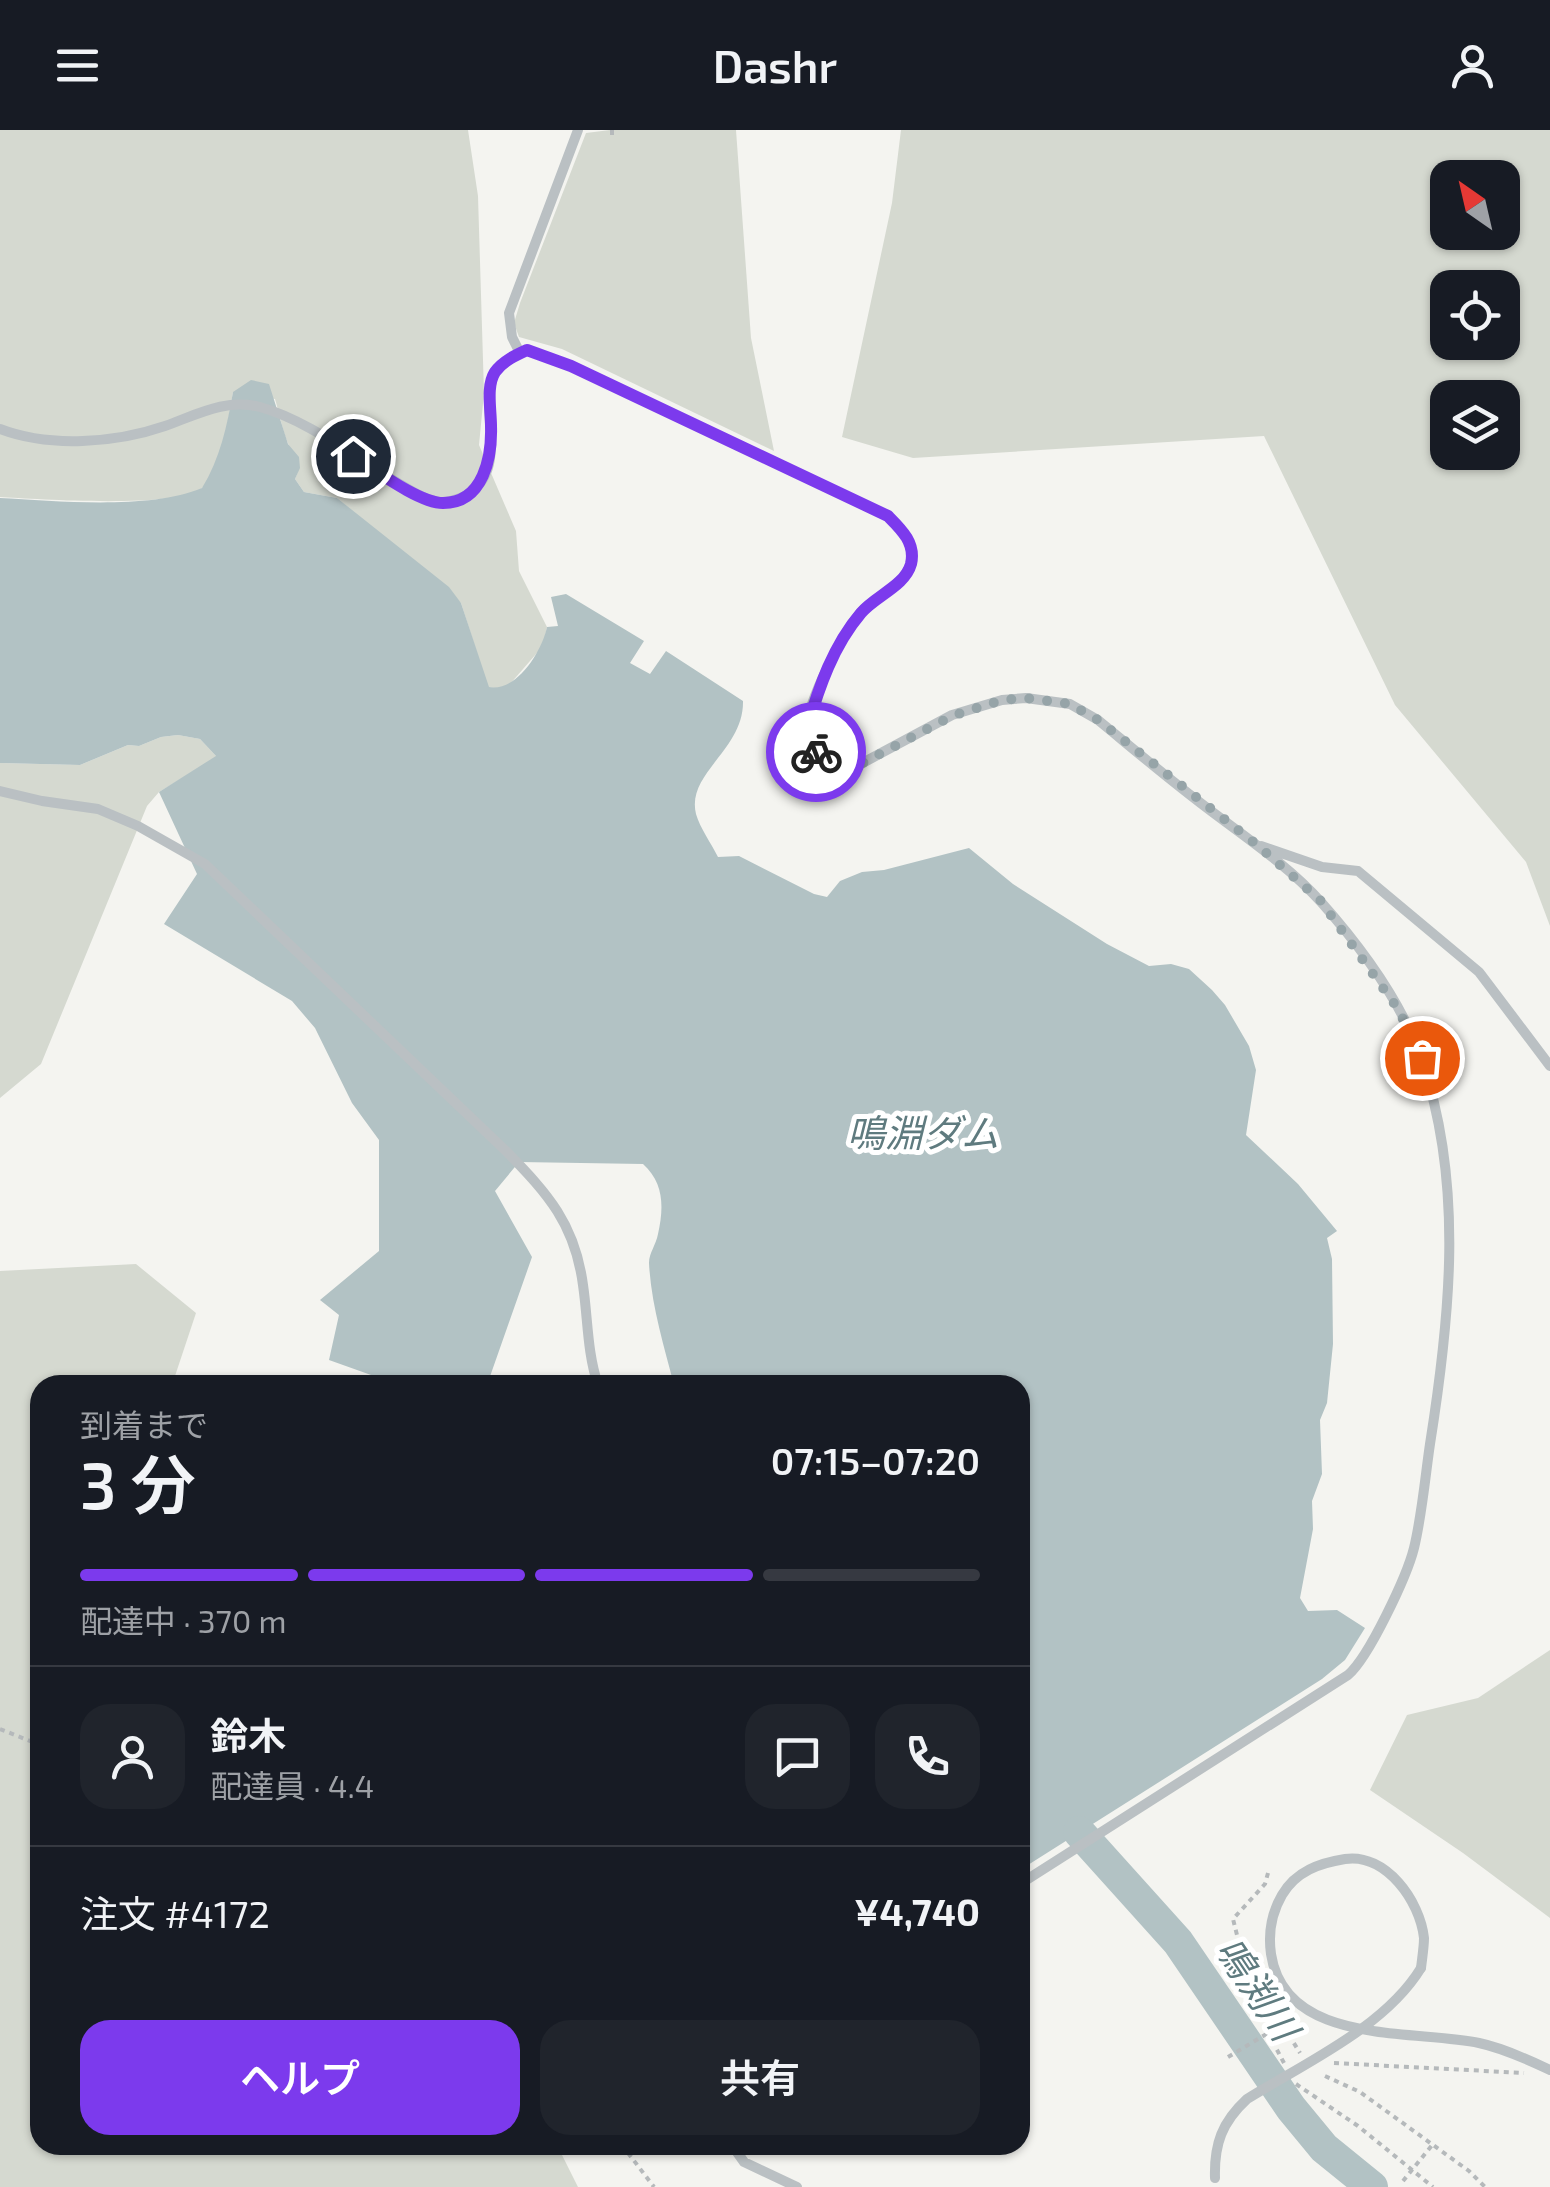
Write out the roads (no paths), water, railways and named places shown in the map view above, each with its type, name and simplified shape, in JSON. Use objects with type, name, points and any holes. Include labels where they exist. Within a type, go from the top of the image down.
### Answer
[{"type":"street","points":[[520,353],[512,337],[509,312],[578,130]]},
{"type":"street","points":[[0,429],[39,439],[122,437],[224,404],[257,406],[288,418],[418,494],[443,503],[466,496],[484,476],[492,455],[490,387],[494,373],[527,350],[571,366],[888,516],[906,535],[912,552],[910,567],[901,580],[863,610],[837,646],[815,700],[807,728],[812,744],[830,766],[857,766],[976,706],[1026,698],[1070,704],[1098,720],[1256,844],[1320,900],[1372,970],[1398,1009],[1422,1058],[1437,1112],[1446,1180],[1450,1250],[1442,1368],[1414,1551],[1366,1655],[1348,1675],[1030,1878]]},
{"type":"street","points":[[0,791],[42,802],[98,809],[138,826],[205,864],[494,1139],[558,1208],[576,1248],[595,1375]]},
{"type":"street","points":[[1256,844],[1322,866],[1358,871],[1478,972],[1550,1066]]},
{"type":"street","points":[[1216,2182],[1214,2154],[1231,2113],[1247,2099],[1383,2014],[1421,1968],[1424,1938],[1418,1914],[1393,1876],[1374,1864],[1353,1858],[1325,1862],[1301,1873],[1284,1891],[1274,1912],[1269,1938],[1273,1965],[1298,2003],[1348,2027],[1479,2043],[1549,2069]]},
{"type":"street","points":[[739,2155],[744,2162],[797,2187]]},
{"type":"water","name":"鳴淵ダム","points":[[251,380],[269,384],[288,444],[299,457],[295,479],[304,492],[337,498],[449,587],[461,603],[489,687],[509,683],[527,668],[547,627],[558,626],[551,597],[566,594],[644,641],[630,663],[650,674],[666,651],[743,701],[735,734],[699,786],[695,799],[696,814],[718,857],[739,856],[827,897],[840,881],[862,872],[969,848],[1013,884],[1107,944],[1149,966],[1171,964],[1189,969],[1212,990],[1249,1046],[1256,1070],[1246,1135],[1298,1184],[1337,1231],[1327,1238],[1332,1259],[1333,1344],[1327,1403],[1320,1420],[1322,1474],[1312,1501],[1313,1529],[1300,1598],[1308,1611],[1337,1610],[1365,1628],[1345,1660],[1322,1679],[1030,1864],[1030,1375],[672,1375],[655,1309],[649,1263],[660,1224],[661,1196],[655,1179],[643,1164],[519,1162],[495,1191],[532,1257],[491,1375],[371,1375],[329,1360],[339,1315],[320,1300],[379,1251],[379,1140],[352,1103],[315,1028],[292,1001],[164,924],[197,874],[159,792],[216,756],[200,739],[178,735],[139,746],[128,745],[80,765],[0,763],[0,498],[130,502],[202,488],[218,454],[233,392]]},
{"type":"waterway","name":"鳴渕川","points":[[1079,1832],[1178,1942],[1291,2108],[1324,2148],[1372,2187]]}]
